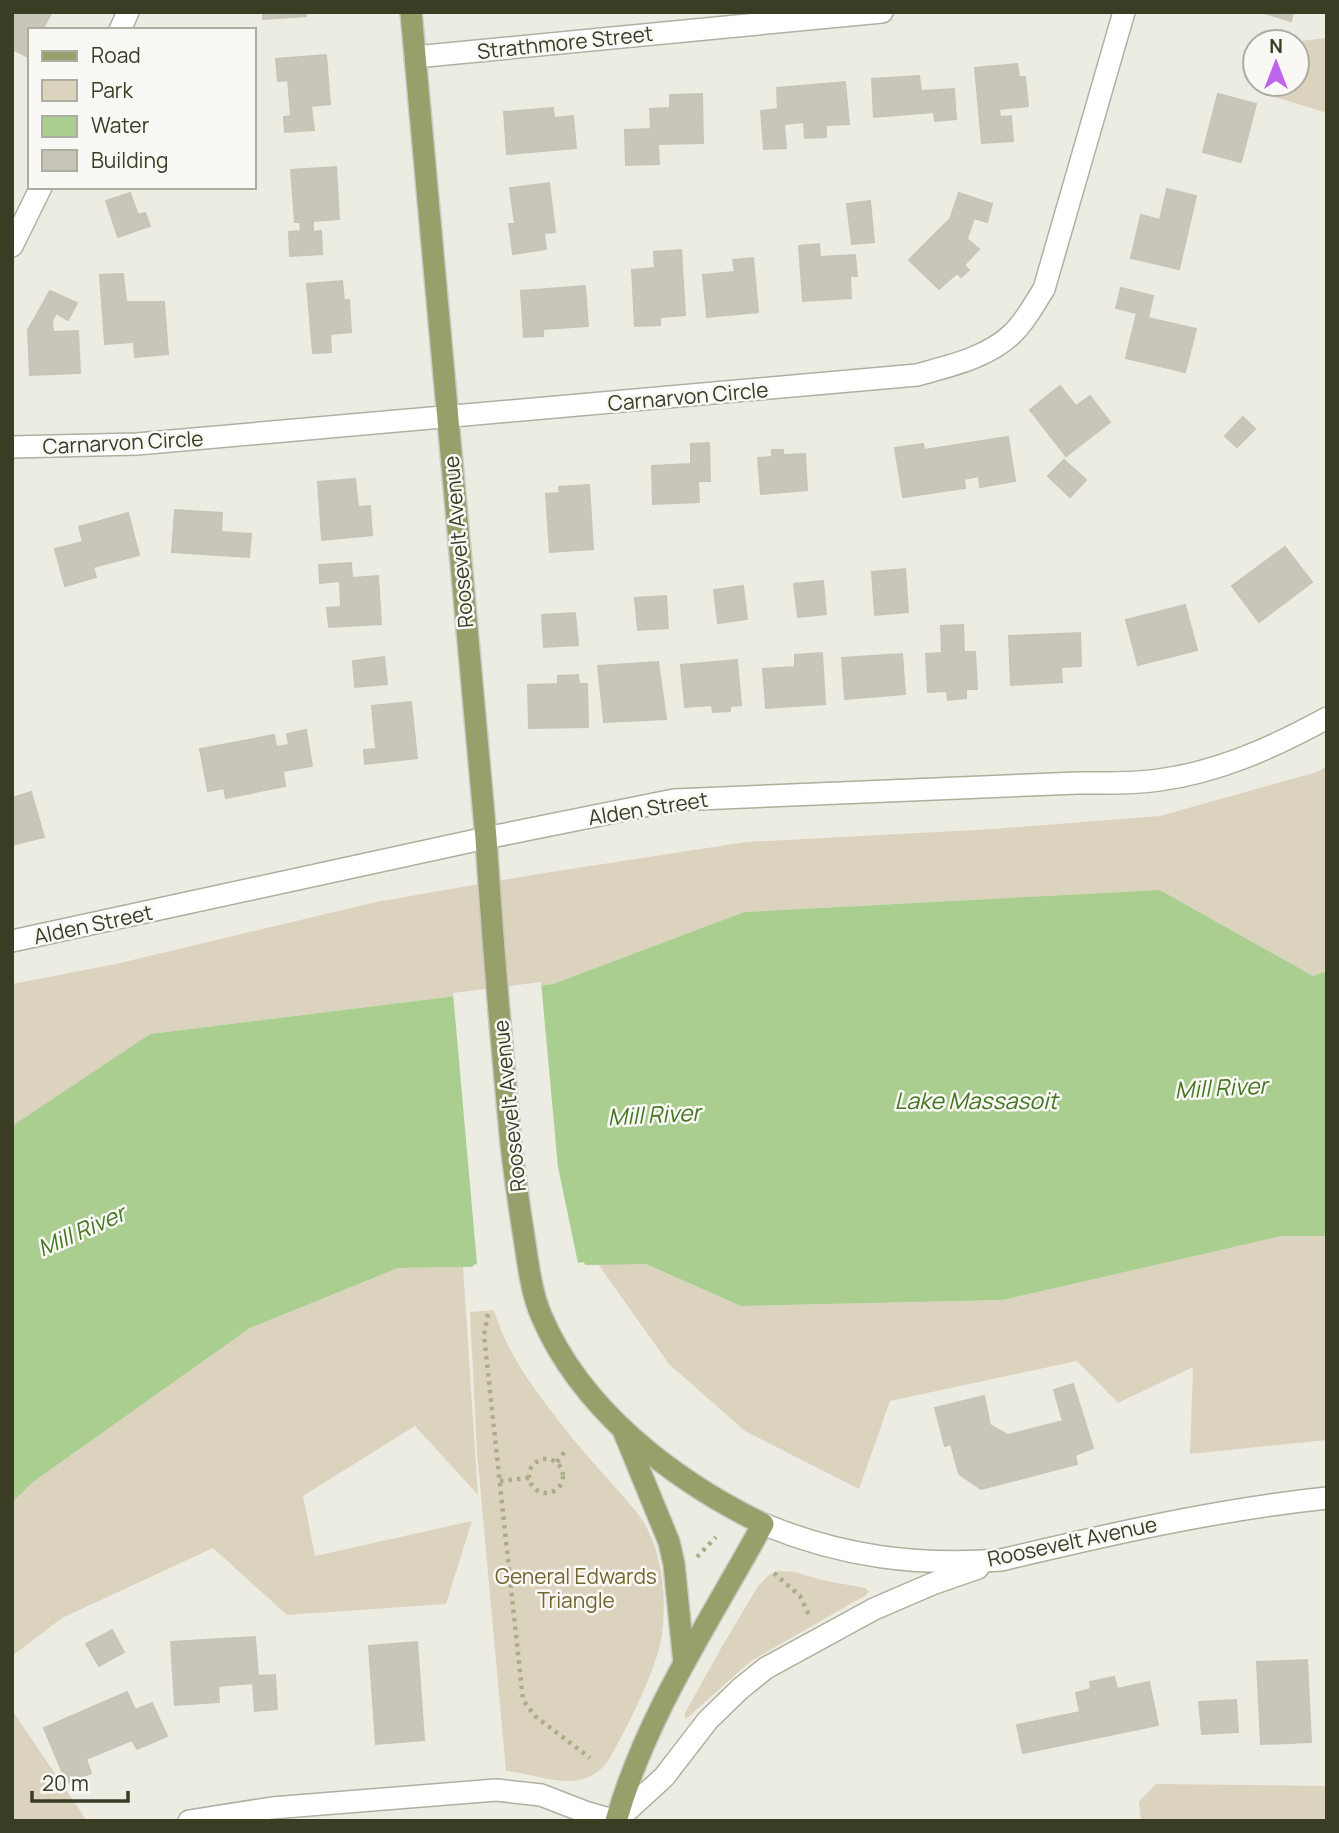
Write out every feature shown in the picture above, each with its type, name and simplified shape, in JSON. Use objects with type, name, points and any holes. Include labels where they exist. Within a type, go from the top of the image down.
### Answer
[{"type":"main road","name":"Roosevelt Avenue","points":[[411,12],[486,838],[513,1172],[537,1303],[559,1351],[575,1374],[622,1428],[688,1481],[721,1503],[763,1524]]},
{"type":"main road","points":[[622,1428],[669,1542],[674,1564],[684,1663]]},
{"type":"main road","points":[[616,1821],[640,1750],[684,1663],[763,1524]]},
{"type":"street","points":[[121,28],[128,12]]},
{"type":"street","name":"Strathmore Street","points":[[415,57],[882,12]]},
{"type":"street","name":"Carnarvon Circle","points":[[12,447],[136,443],[446,417],[917,375],[958,363],[989,350],[1012,335],[1044,289],[1125,12]]},
{"type":"street","points":[[12,246],[40,189]]},
{"type":"street","name":"Alden Street","points":[[12,941],[486,838],[693,798],[1158,781],[1215,768],[1244,758],[1327,718]]},
{"type":"street","name":"Roosevelt Avenue","points":[[763,1524],[810,1543],[854,1554],[928,1562],[1001,1560],[1176,1519],[1327,1498]]},
{"type":"street","points":[[189,1821],[272,1808],[496,1790],[541,1795],[616,1821],[664,1777],[708,1720],[766,1668],[874,1609],[932,1584],[1001,1560]]},
{"type":"path","points":[[488,1314],[484,1335],[523,1700],[534,1716],[590,1758]]},
{"type":"path","points":[[557,1462],[566,1450]]},
{"type":"path","points":[[548,1458],[557,1462],[563,1478],[556,1490],[548,1493],[539,1492],[528,1478],[530,1469],[536,1462],[548,1458]]},
{"type":"path","points":[[500,1481],[528,1478]]},
{"type":"path","points":[[693,1559],[701,1555],[716,1537]]},
{"type":"path","points":[[774,1573],[800,1596],[813,1624]]},
{"type":"green space","points":[[1327,38],[1327,113],[1278,98],[1311,98],[1311,40]]},
{"type":"green space","points":[[1327,766],[1327,971],[1313,976],[1160,890],[744,912],[553,984],[150,1034],[12,1126],[12,984],[116,964],[376,902],[532,875],[746,842],[994,829],[1160,816],[1317,772]]},
{"type":"green space","points":[[1282,1236],[1327,1236],[1327,1440],[1190,1454],[1193,1367],[1118,1403],[1077,1361],[890,1401],[859,1489],[745,1431],[669,1364],[598,1264],[647,1264],[741,1306],[1003,1300]]},
{"type":"green space","points":[[463,1267],[478,1495],[415,1426],[303,1496],[315,1556],[472,1521],[446,1604],[287,1615],[213,1548],[62,1618],[12,1656],[12,1503],[33,1482],[250,1328],[398,1268]]},
{"type":"green space","name":"General Edwards Triangle","points":[[494,1310],[511,1350],[534,1387],[571,1436],[643,1521],[660,1565],[664,1614],[660,1645],[651,1673],[608,1761],[597,1772],[573,1781],[506,1771],[477,1452],[470,1312]]},
{"type":"green space","points":[[778,1571],[795,1572],[869,1591],[751,1661],[686,1719],[684,1715],[758,1586],[769,1575]]},
{"type":"green space","points":[[12,1710],[87,1821],[16,1821],[12,1818]]},
{"type":"green space","points":[[1327,1781],[1327,1821],[1141,1821],[1139,1802],[1156,1784],[1325,1786]]},
{"type":"water","name":"Lake Massasoit","points":[[1160,890],[1313,976],[1327,971],[1327,1236],[1282,1236],[1003,1300],[741,1306],[646,1264],[398,1268],[250,1328],[33,1482],[12,1503],[12,1126],[150,1034],[553,984],[744,912]]},
{"type":"pier","points":[[541,982],[558,1167],[578,1263],[584,1262],[586,1268],[473,1270],[473,1265],[477,1264],[453,993]]},
{"type":"building","points":[[12,12],[52,12],[43,28],[28,28],[28,57],[12,49]]},
{"type":"building","points":[[263,12],[306,12],[306,16],[263,19]]},
{"type":"building","points":[[1261,12],[1293,12],[1291,21]]},
{"type":"building","points":[[326,55],[330,104],[311,106],[314,130],[285,132],[284,117],[291,116],[288,80],[278,81],[276,59]]},
{"type":"building","points":[[1017,64],[1019,77],[1025,77],[1028,106],[999,109],[1000,117],[1011,116],[1013,141],[982,143],[975,68]]},
{"type":"building","points":[[919,76],[921,91],[954,89],[956,119],[935,121],[934,112],[874,117],[872,79]]},
{"type":"building","points":[[845,82],[849,124],[826,125],[826,137],[805,138],[804,122],[784,124],[786,148],[764,149],[761,111],[778,109],[777,88]]},
{"type":"building","points":[[702,94],[703,143],[658,144],[659,164],[626,165],[625,130],[651,129],[650,109],[670,108],[670,95]]},
{"type":"building","points":[[1218,94],[1256,104],[1241,162],[1203,152]]},
{"type":"building","points":[[553,108],[554,118],[573,116],[576,148],[507,154],[504,112]]},
{"type":"building","points":[[336,167],[339,219],[313,221],[313,232],[321,231],[322,254],[290,256],[289,232],[301,231],[300,222],[295,222],[291,170]]},
{"type":"building","points":[[549,183],[555,232],[544,233],[546,249],[513,254],[509,224],[515,224],[510,188]]},
{"type":"building","points":[[1167,189],[1196,196],[1179,269],[1131,258],[1141,215],[1160,220]]},
{"type":"building","points":[[130,193],[138,215],[145,213],[150,226],[118,237],[106,201]]},
{"type":"building","points":[[959,193],[992,204],[987,222],[974,218],[967,239],[979,249],[964,265],[969,270],[961,277],[957,273],[939,289],[909,260],[950,219]]},
{"type":"building","points":[[870,201],[874,242],[852,244],[847,204]]},
{"type":"building","points":[[819,244],[820,257],[855,255],[857,276],[850,276],[851,298],[803,301],[799,246]]},
{"type":"building","points":[[681,250],[685,315],[660,317],[660,325],[635,326],[632,270],[655,268],[654,252]]},
{"type":"building","points":[[753,258],[758,312],[707,317],[703,275],[735,272],[733,260]]},
{"type":"building","points":[[123,274],[126,302],[164,302],[168,354],[135,357],[134,342],[105,344],[100,275]]},
{"type":"building","points":[[342,281],[344,301],[349,300],[351,332],[330,334],[331,352],[313,353],[307,284]]},
{"type":"building","points":[[585,286],[588,326],[543,329],[543,336],[524,337],[521,291]]},
{"type":"building","points":[[1121,288],[1153,296],[1148,318],[1196,329],[1185,372],[1126,358],[1137,313],[1116,308]]},
{"type":"building","points":[[50,291],[77,303],[68,320],[56,313],[52,321],[53,332],[78,331],[80,373],[30,375],[28,330]]},
{"type":"building","points":[[1060,386],[1076,406],[1090,396],[1110,422],[1066,456],[1030,410]]},
{"type":"building","points":[[1243,417],[1255,429],[1237,447],[1225,436]]},
{"type":"building","points":[[1008,437],[1015,481],[980,487],[979,476],[964,479],[965,488],[903,497],[895,448],[923,444],[924,450]]},
{"type":"building","points":[[709,443],[710,481],[698,481],[699,502],[653,504],[652,466],[691,464],[691,444]]},
{"type":"building","points":[[772,450],[783,450],[783,455],[805,454],[807,490],[761,494],[758,458],[772,457]]},
{"type":"building","points":[[1064,460],[1086,480],[1070,497],[1048,476]]},
{"type":"building","points":[[355,479],[358,507],[370,506],[372,535],[322,540],[318,482]]},
{"type":"building","points":[[589,485],[593,549],[550,552],[546,494],[560,493],[559,487]]},
{"type":"building","points":[[175,510],[222,513],[221,532],[251,534],[249,557],[172,552]]},
{"type":"building","points":[[128,513],[139,555],[93,567],[96,577],[65,586],[55,549],[83,542],[79,527]]},
{"type":"building","points":[[1285,547],[1312,582],[1259,622],[1232,586]]},
{"type":"building","points":[[351,563],[352,578],[378,576],[381,624],[329,627],[327,608],[341,607],[340,581],[320,583],[319,565]]},
{"type":"building","points":[[905,569],[908,612],[875,615],[872,572]]},
{"type":"building","points":[[823,581],[826,614],[798,617],[794,584]]},
{"type":"building","points":[[743,586],[747,619],[718,623],[714,590]]},
{"type":"building","points":[[666,596],[668,628],[638,630],[635,598]]},
{"type":"building","points":[[1185,605],[1197,650],[1138,665],[1126,620]]},
{"type":"building","points":[[575,613],[578,645],[544,647],[542,615]]},
{"type":"building","points":[[963,625],[964,652],[975,652],[977,689],[966,689],[966,698],[948,700],[947,691],[928,692],[926,654],[942,653],[941,626]]},
{"type":"building","points":[[1080,633],[1081,666],[1061,667],[1062,682],[1011,685],[1009,636]]},
{"type":"building","points":[[822,653],[825,704],[766,708],[763,669],[795,667],[795,655]]},
{"type":"building","points":[[902,654],[905,694],[845,699],[842,658]]},
{"type":"building","points":[[384,657],[387,684],[355,687],[353,661]]},
{"type":"building","points":[[737,660],[741,705],[730,706],[730,711],[713,712],[712,705],[685,707],[681,665]]},
{"type":"building","points":[[658,662],[666,719],[604,722],[598,666]]},
{"type":"building","points":[[578,675],[579,684],[587,684],[588,727],[529,728],[528,685],[558,684],[558,676]]},
{"type":"building","points":[[411,702],[417,758],[365,764],[364,750],[376,749],[372,706]]},
{"type":"building","points":[[306,730],[312,766],[283,771],[285,786],[226,798],[224,788],[208,791],[200,749],[274,735],[276,747],[289,745],[287,734]]},
{"type":"building","points":[[31,792],[44,837],[12,845],[12,798]]},
{"type":"building","points":[[1073,1384],[1093,1448],[1075,1455],[1077,1464],[981,1489],[959,1474],[951,1444],[945,1446],[935,1408],[984,1396],[990,1425],[1008,1435],[1063,1421],[1054,1390]]},
{"type":"building","points":[[112,1630],[124,1652],[99,1666],[86,1644]]},
{"type":"building","points":[[255,1637],[258,1676],[275,1675],[277,1709],[255,1711],[253,1683],[218,1686],[219,1702],[175,1705],[171,1642]]},
{"type":"building","points":[[417,1642],[424,1740],[376,1744],[369,1646]]},
{"type":"building","points":[[1307,1660],[1311,1742],[1261,1744],[1257,1662]]},
{"type":"building","points":[[1114,1677],[1117,1689],[1149,1682],[1158,1725],[1023,1753],[1017,1725],[1080,1712],[1076,1693],[1091,1689],[1090,1682]]},
{"type":"building","points":[[127,1692],[135,1710],[152,1703],[167,1736],[137,1749],[132,1740],[86,1759],[91,1773],[67,1783],[44,1728]]},
{"type":"building","points":[[1236,1700],[1238,1732],[1202,1734],[1199,1702]]},
{"type":"water label","name":"Mill River","points":[[1221,1087]]},
{"type":"water label","name":"Mill River","points":[[654,1114]]},
{"type":"water label","name":"Mill River","points":[[81,1230]]}]
